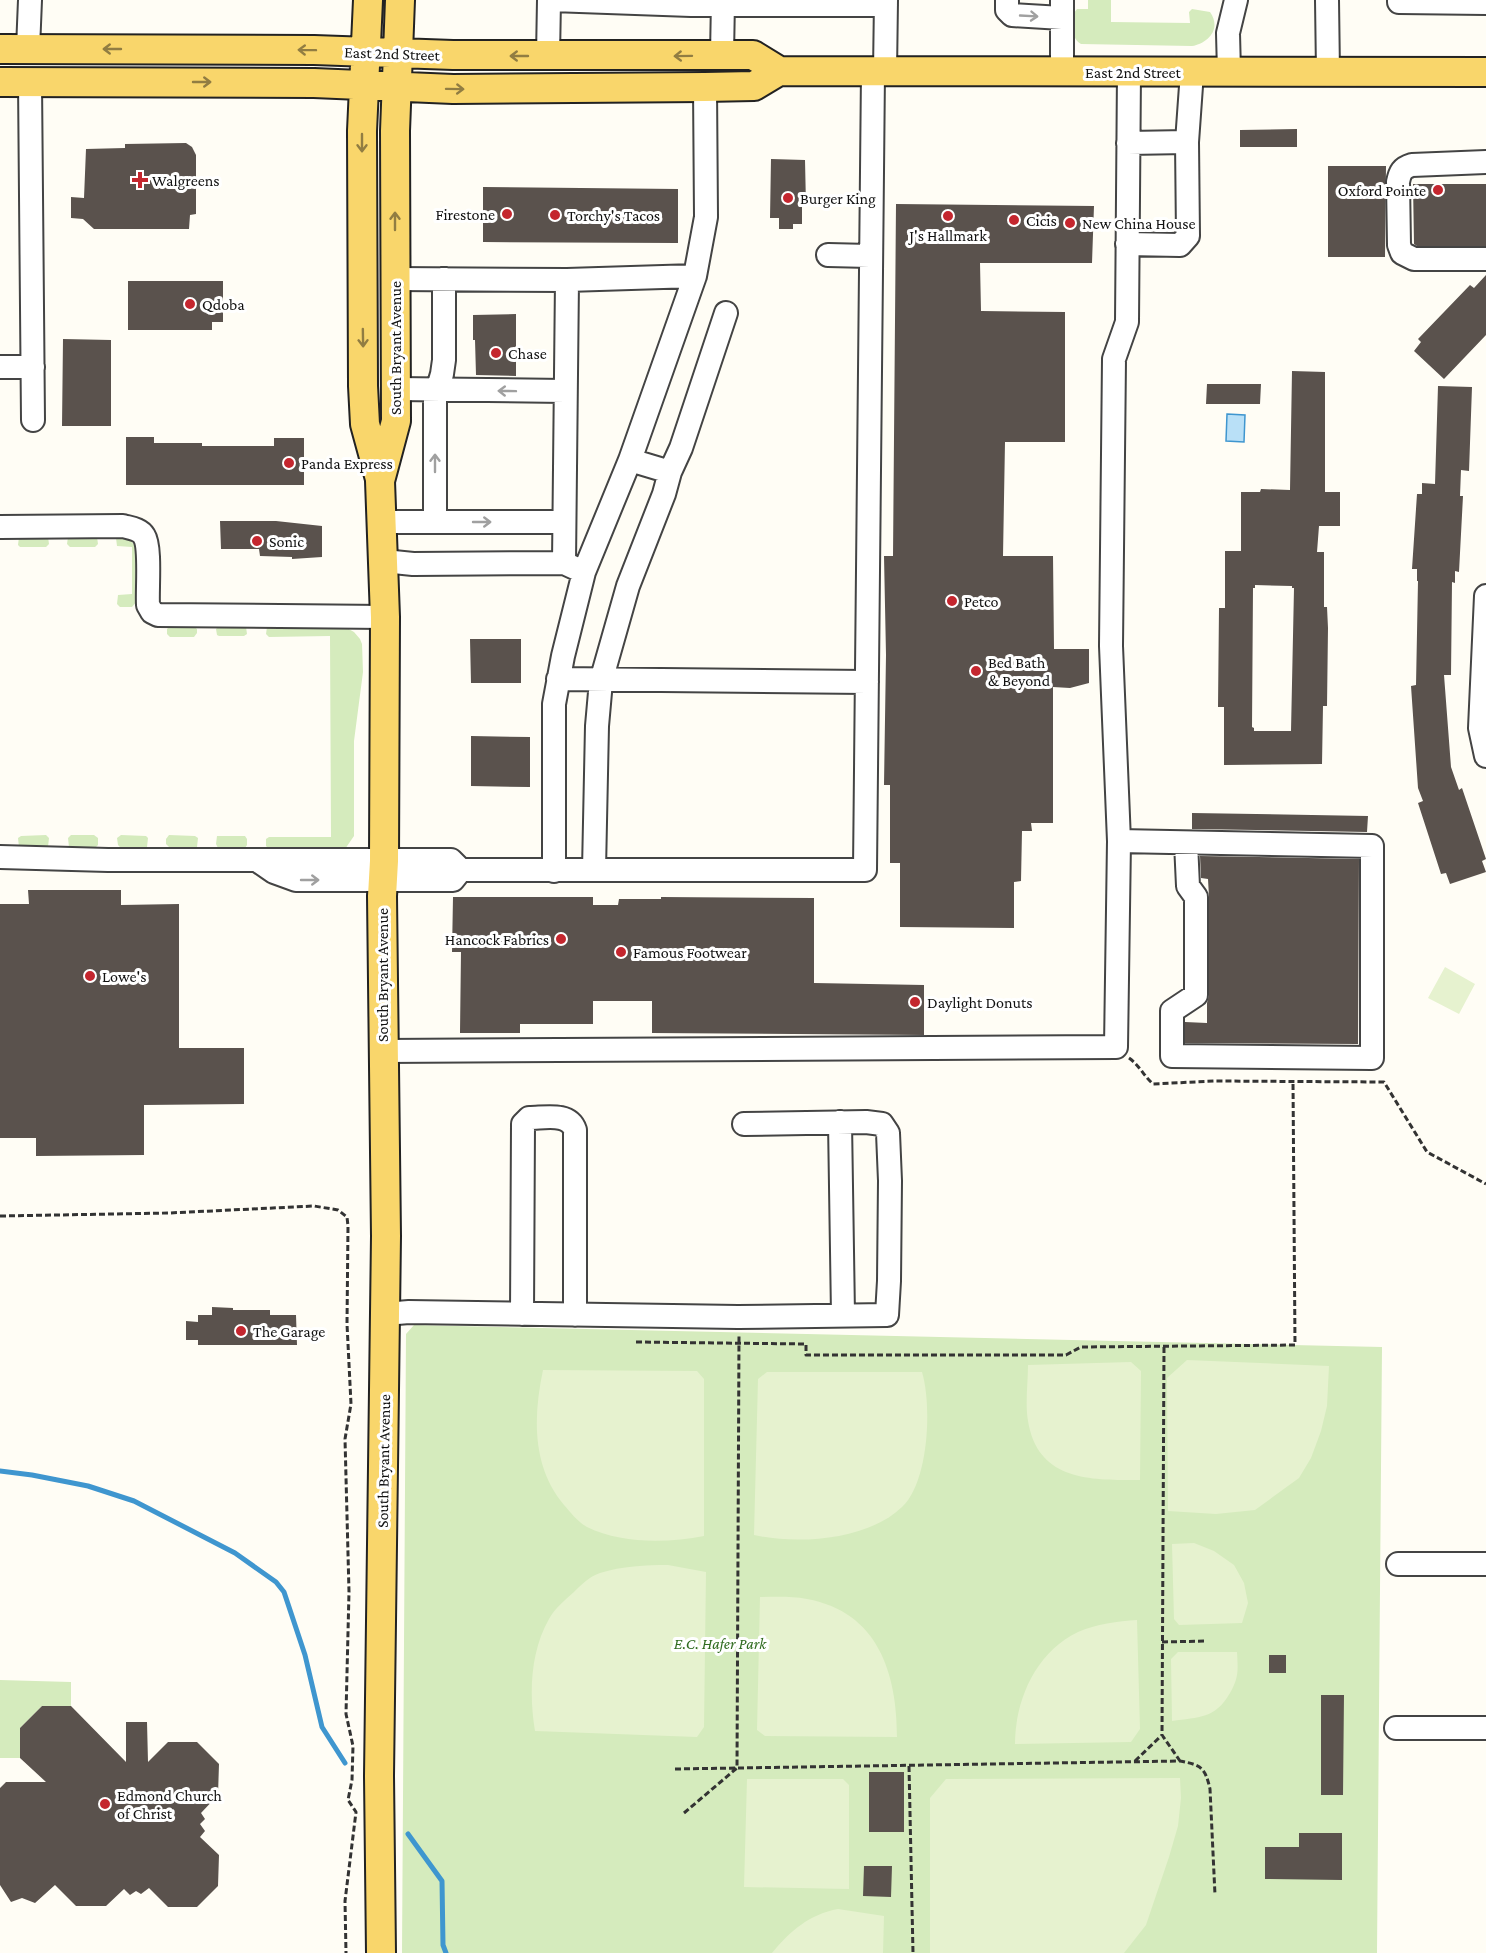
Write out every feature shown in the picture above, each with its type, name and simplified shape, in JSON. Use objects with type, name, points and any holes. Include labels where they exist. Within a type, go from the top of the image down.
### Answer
[{"type":"main road","points":[[368,0],[364,85],[362,237],[363,386],[365,424],[380,481]]},
{"type":"main road","name":"South Bryant Avenue","points":[[381,1953],[379,1776],[386,1236],[383,1051],[385,617],[380,481],[396,421],[394,279],[396,87],[400,0]]},
{"type":"main road","name":"East 2nd Street","points":[[14,49],[314,50],[398,54],[548,56],[753,55],[780,71],[1486,72]]},
{"type":"main road","points":[[0,70],[14,49]]},
{"type":"main road","name":"East 2nd Street","points":[[0,82],[314,83],[453,89],[705,87],[754,86],[780,71]]},
{"type":"street","points":[[14,49],[30,0]]},
{"type":"street","points":[[0,857],[91,860],[257,860],[384,870],[451,860],[461,870],[865,870],[870,256],[879,72],[886,2],[551,0],[548,56]]},
{"type":"street","points":[[1007,0],[1007,10],[1012,15],[1062,9],[1062,72]]},
{"type":"street","points":[[1229,72],[1228,33],[1236,0]]},
{"type":"street","points":[[1327,0],[1328,72]]},
{"type":"street","points":[[1399,0],[1399,2],[1486,3]]},
{"type":"street","points":[[722,55],[723,2]]},
{"type":"street","points":[[383,1051],[1116,1047],[1119,842],[1111,646],[1114,359],[1127,322],[1129,72]]},
{"type":"street","points":[[1127,244],[1180,245],[1188,236],[1187,142],[1192,72]]},
{"type":"street","points":[[30,82],[33,420]]},
{"type":"street","points":[[554,871],[554,705],[574,568],[630,460],[695,276],[706,217],[705,87]]},
{"type":"street","points":[[1128,143],[1187,142]]},
{"type":"street","points":[[1486,162],[1412,165],[1404,168],[1399,174],[1398,182],[1399,245],[1402,253],[1414,259],[1486,259]]},
{"type":"street","points":[[828,255],[870,256]]},
{"type":"street","points":[[394,279],[567,280],[695,276]]},
{"type":"street","points":[[435,522],[436,390],[444,360],[444,279]]},
{"type":"street","points":[[567,280],[564,522],[574,568]]},
{"type":"street","points":[[594,870],[597,726],[602,681],[628,586],[664,494],[669,472],[691,421],[726,313]]},
{"type":"street","points":[[0,367],[33,367]]},
{"type":"street","points":[[396,389],[565,391]]},
{"type":"street","points":[[630,460],[669,472]]},
{"type":"street","points":[[382,522],[564,522]]},
{"type":"street","points":[[0,527],[123,526],[138,531],[144,535],[147,548],[148,605],[152,612],[158,615],[385,617]]},
{"type":"street","points":[[384,561],[412,564],[574,568]]},
{"type":"street","points":[[1486,596],[1480,728],[1486,756]]},
{"type":"street","points":[[558,679],[867,682]]},
{"type":"street","points":[[1119,842],[1186,843],[1372,846],[1372,1058],[1172,1056],[1172,1011],[1196,995],[1196,897],[1188,886],[1186,843]]},
{"type":"street","points":[[522,1314],[524,1124],[529,1118],[565,1117],[573,1123],[575,1130],[575,1315]]},
{"type":"street","points":[[840,1122],[843,1316]]},
{"type":"street","points":[[385,1314],[409,1312],[738,1317],[887,1315],[890,1281],[890,1181],[888,1133],[882,1124],[866,1122],[744,1124]]},
{"type":"street","points":[[1398,1564],[1486,1564]]},
{"type":"street","points":[[1396,1728],[1486,1728]]},
{"type":"path","points":[[1116,1047],[1135,1062],[1153,1084],[1214,1081],[1384,1082],[1427,1152],[1486,1184]]},
{"type":"path","points":[[636,1342],[806,1344],[806,1355],[1066,1355],[1081,1347],[1295,1346],[1293,1082]]},
{"type":"path","points":[[0,1216],[169,1213],[314,1206],[338,1210],[346,1216],[351,1404],[345,1438],[349,1592],[346,1714],[353,1746],[352,1780],[348,1800],[356,1812],[345,1901],[346,1953]]},
{"type":"path","points":[[737,1768],[739,1343]]},
{"type":"path","points":[[1164,1347],[1162,1735],[1180,1761]]},
{"type":"path","points":[[1162,1642],[1206,1641]]},
{"type":"path","points":[[1134,1762],[1162,1735]]},
{"type":"path","points":[[675,1769],[1180,1761],[1198,1765],[1206,1775],[1210,1789],[1215,1895]]},
{"type":"path","points":[[909,1766],[913,1953]]},
{"type":"path","points":[[684,1812],[737,1768]]},
{"type":"green space","points":[[1088,0],[1111,0],[1111,22],[1190,23],[1189,12],[1192,9],[1210,12],[1214,29],[1203,42],[1192,46],[1081,44],[1074,34],[1074,13],[1077,9],[1088,9]]},
{"type":"green space","points":[[119,536],[129,538],[137,549],[137,601],[132,607],[120,607],[117,604],[118,595],[132,594],[132,547],[117,546],[116,538]]},
{"type":"green space","points":[[19,537],[48,537],[49,544],[46,547],[20,547]]},
{"type":"green space","points":[[68,537],[97,537],[98,544],[95,547],[70,547],[67,544]]},
{"type":"green space","points":[[170,626],[193,626],[197,629],[197,633],[194,637],[170,637],[167,629]]},
{"type":"green space","points":[[219,626],[246,627],[247,634],[219,636],[216,629]]},
{"type":"green space","points":[[267,627],[345,627],[354,632],[362,644],[363,672],[354,741],[354,836],[345,849],[269,849],[266,846],[266,839],[269,837],[331,837],[330,636],[269,637],[266,634]]},
{"type":"green space","points":[[46,835],[49,838],[48,847],[19,847],[18,838],[21,836]]},
{"type":"green space","points":[[71,835],[94,835],[98,838],[98,845],[95,848],[69,847],[68,838]]},
{"type":"green space","points":[[121,835],[146,836],[148,838],[147,847],[121,848],[117,838]]},
{"type":"green space","points":[[169,835],[195,836],[198,838],[197,847],[170,848],[166,844]]},
{"type":"green space","points":[[217,836],[245,836],[247,845],[245,848],[218,848]]},
{"type":"green space","points":[[1445,967],[1475,984],[1459,1014],[1428,998]]},
{"type":"green space","name":"E.C. Hafer Park","points":[[414,1325],[1382,1347],[1377,1953],[402,1953],[406,1334]]},
{"type":"green space","points":[[1187,1360],[1329,1366],[1327,1406],[1311,1458],[1299,1478],[1255,1510],[1216,1514],[1168,1511],[1167,1378]]},
{"type":"green space","points":[[1131,1362],[1141,1371],[1140,1480],[1086,1477],[1055,1466],[1043,1456],[1034,1441],[1028,1421],[1028,1365]]},
{"type":"green space","points":[[543,1370],[697,1371],[704,1379],[704,1536],[660,1541],[615,1537],[587,1527],[575,1517],[554,1490],[541,1458],[537,1423]]},
{"type":"green space","points":[[767,1372],[922,1372],[927,1404],[926,1442],[918,1480],[902,1507],[871,1527],[832,1537],[791,1539],[754,1535],[758,1379]]},
{"type":"green space","points":[[1194,1543],[1214,1551],[1234,1565],[1244,1583],[1248,1603],[1242,1623],[1179,1625],[1174,1619],[1172,1544]]},
{"type":"green space","points":[[668,1565],[706,1572],[704,1727],[697,1737],[535,1731],[532,1688],[535,1659],[543,1632],[554,1611],[596,1574],[625,1567]]},
{"type":"green space","points":[[760,1597],[801,1598],[831,1606],[851,1617],[867,1632],[879,1649],[893,1690],[897,1737],[765,1736],[757,1730]]},
{"type":"green space","points":[[1137,1620],[1140,1729],[1131,1742],[1015,1744],[1016,1727],[1024,1694],[1031,1679],[1050,1652],[1063,1641],[1085,1629],[1107,1623]]},
{"type":"green space","points":[[1178,1652],[1237,1652],[1238,1664],[1235,1682],[1230,1693],[1218,1708],[1206,1715],[1172,1721],[1171,1659]]},
{"type":"green space","points":[[0,1680],[71,1682],[71,1706],[42,1706],[20,1728],[20,1758],[0,1758]]},
{"type":"green space","points":[[1180,1778],[1181,1798],[1178,1826],[1169,1857],[1146,1925],[1124,1953],[930,1953],[930,1798],[946,1779]]},
{"type":"green space","points":[[747,1779],[843,1779],[849,1785],[849,1889],[744,1887]]},
{"type":"green space","points":[[838,1909],[884,1916],[883,1953],[772,1953],[786,1938],[810,1919]]},
{"type":"water","points":[[1227,414],[1245,415],[1244,442],[1226,441]]},
{"type":"building","points":[[1297,129],[1297,147],[1240,147],[1240,130]]},
{"type":"building","name":"Walgreens","points":[[186,143],[192,147],[196,155],[196,214],[190,215],[189,229],[94,229],[83,219],[71,218],[71,197],[84,198],[86,149],[125,148],[125,144]]},
{"type":"building","name":"Burger King","points":[[771,159],[805,160],[806,206],[802,206],[802,224],[793,224],[793,229],[779,229],[779,218],[770,218]]},
{"type":"building","points":[[1328,166],[1386,166],[1385,257],[1328,257]]},
{"type":"building","points":[[1413,184],[1486,184],[1486,246],[1417,246],[1414,244]]},
{"type":"building","points":[[483,187],[678,189],[678,243],[483,242]]},
{"type":"building","points":[[896,204],[1094,206],[1092,263],[980,263],[981,311],[1065,312],[1065,442],[1005,442],[1003,556],[1053,556],[1054,649],[1089,649],[1089,683],[1070,688],[1053,687],[1053,823],[1031,823],[1032,831],[1022,831],[1021,881],[1014,882],[1014,928],[900,927],[900,863],[890,863],[890,785],[884,785],[886,655],[884,556],[893,556]]},
{"type":"building","points":[[1486,275],[1486,335],[1444,379],[1414,351],[1421,342],[1418,339],[1470,285],[1474,288]]},
{"type":"building","points":[[128,281],[223,281],[223,322],[212,322],[212,330],[128,330]]},
{"type":"building","name":"Chase","points":[[516,314],[516,376],[476,375],[473,315]]},
{"type":"building","points":[[63,339],[111,340],[111,426],[62,426]]},
{"type":"building","points":[[1292,371],[1325,372],[1325,492],[1340,492],[1340,526],[1319,526],[1317,552],[1324,552],[1324,607],[1327,607],[1328,628],[1327,706],[1323,706],[1322,764],[1224,765],[1224,707],[1218,707],[1219,608],[1225,608],[1225,551],[1241,551],[1241,492],[1260,492],[1261,489],[1290,490]],"holes":[[[1255,585],[1292,586],[1294,588],[1291,731],[1254,731],[1252,727],[1253,588]]]},
{"type":"building","points":[[1207,384],[1261,384],[1260,404],[1206,404]]},
{"type":"building","points":[[1438,386],[1472,387],[1469,471],[1461,470],[1460,496],[1463,496],[1459,572],[1455,571],[1455,583],[1452,582],[1451,675],[1444,675],[1451,767],[1459,790],[1462,788],[1486,859],[1482,861],[1486,872],[1450,884],[1446,873],[1441,874],[1418,803],[1423,801],[1418,788],[1411,686],[1416,685],[1418,581],[1417,569],[1412,569],[1417,494],[1422,494],[1422,483],[1435,484]]},
{"type":"building","points":[[126,437],[154,437],[154,443],[202,443],[202,446],[274,446],[274,438],[304,438],[304,485],[126,485]]},
{"type":"building","name":"Sonic","points":[[220,521],[276,521],[322,526],[322,557],[292,559],[292,557],[260,556],[259,549],[221,549]]},
{"type":"building","points":[[470,639],[521,639],[521,683],[471,683]]},
{"type":"building","points":[[471,736],[530,737],[530,787],[471,786]]},
{"type":"building","points":[[1192,813],[1368,816],[1367,832],[1192,829]]},
{"type":"building","points":[[1200,856],[1359,859],[1358,1044],[1185,1043],[1185,1022],[1207,1023],[1209,897],[1208,879],[1201,878]]},
{"type":"building","name":"Lowe's","points":[[28,890],[121,890],[121,905],[179,904],[179,1048],[244,1048],[244,1104],[144,1105],[144,1155],[36,1156],[36,1138],[0,1138],[0,904],[29,904]]},
{"type":"building","points":[[453,897],[593,897],[593,905],[618,905],[619,899],[661,899],[661,897],[814,898],[814,983],[924,985],[924,1035],[652,1033],[652,1001],[593,1001],[593,1024],[520,1024],[520,1033],[460,1033],[461,952],[452,952]]},
{"type":"building","name":"The Garage","points":[[212,1307],[233,1308],[233,1310],[270,1310],[270,1315],[296,1315],[297,1345],[198,1345],[198,1340],[186,1340],[186,1321],[198,1322],[198,1315],[212,1315]]},
{"type":"building","points":[[1269,1655],[1286,1655],[1286,1673],[1269,1673]]},
{"type":"building","points":[[1321,1695],[1344,1695],[1343,1795],[1321,1795]]},
{"type":"building","name":"Edmond Church of Christ","points":[[42,1706],[71,1706],[126,1762],[126,1722],[147,1722],[148,1762],[168,1742],[197,1742],[219,1764],[218,1795],[201,1813],[205,1819],[200,1824],[205,1831],[200,1837],[219,1855],[218,1886],[197,1907],[168,1907],[149,1888],[141,1894],[136,1891],[130,1895],[124,1889],[106,1906],[76,1906],[55,1885],[35,1903],[22,1898],[11,1902],[0,1885],[0,1788],[6,1782],[46,1782],[20,1758],[20,1728]]},
{"type":"building","points":[[869,1772],[904,1772],[904,1832],[869,1832]]},
{"type":"building","points":[[1299,1833],[1342,1833],[1342,1880],[1265,1879],[1265,1847],[1299,1847]]},
{"type":"building","points":[[864,1866],[892,1866],[891,1897],[863,1896]]},
{"type":"waterway","points":[[0,1471],[88,1486],[134,1501],[235,1553],[276,1582],[284,1592],[305,1655],[322,1727],[345,1763]]},
{"type":"waterway","points":[[408,1834],[442,1881],[443,1945],[446,1953]]},
{"type":"place","name":"Walgreens","points":[[140,180]]},
{"type":"place","name":"Oxford Pointe","points":[[1438,190]]},
{"type":"place","name":"Burger King","points":[[788,198]]},
{"type":"place","name":"Firestone","points":[[507,214]]},
{"type":"place","name":"Torchy's Tacos","points":[[555,215]]},
{"type":"place","name":"J's Hallmark","points":[[948,216]]},
{"type":"place","name":"Cicis","points":[[1014,220]]},
{"type":"place","name":"New China House","points":[[1070,223]]},
{"type":"place","name":"Qdoba","points":[[190,304]]},
{"type":"place","name":"Chase","points":[[496,353]]},
{"type":"place","name":"Panda Express","points":[[289,463]]},
{"type":"place","name":"Sonic","points":[[257,541]]},
{"type":"place","name":"Petco","points":[[952,601]]},
{"type":"place","name":"Bed Bath & Beyond","points":[[976,671]]},
{"type":"place","name":"Hancock Fabrics","points":[[561,939]]},
{"type":"place","name":"Famous Footwear","points":[[621,952]]},
{"type":"place","name":"Lowe's","points":[[90,976]]},
{"type":"place","name":"Daylight Donuts","points":[[915,1002]]},
{"type":"place","name":"The Garage","points":[[241,1331]]},
{"type":"place","name":"Edmond Church of Christ","points":[[105,1804]]}]
